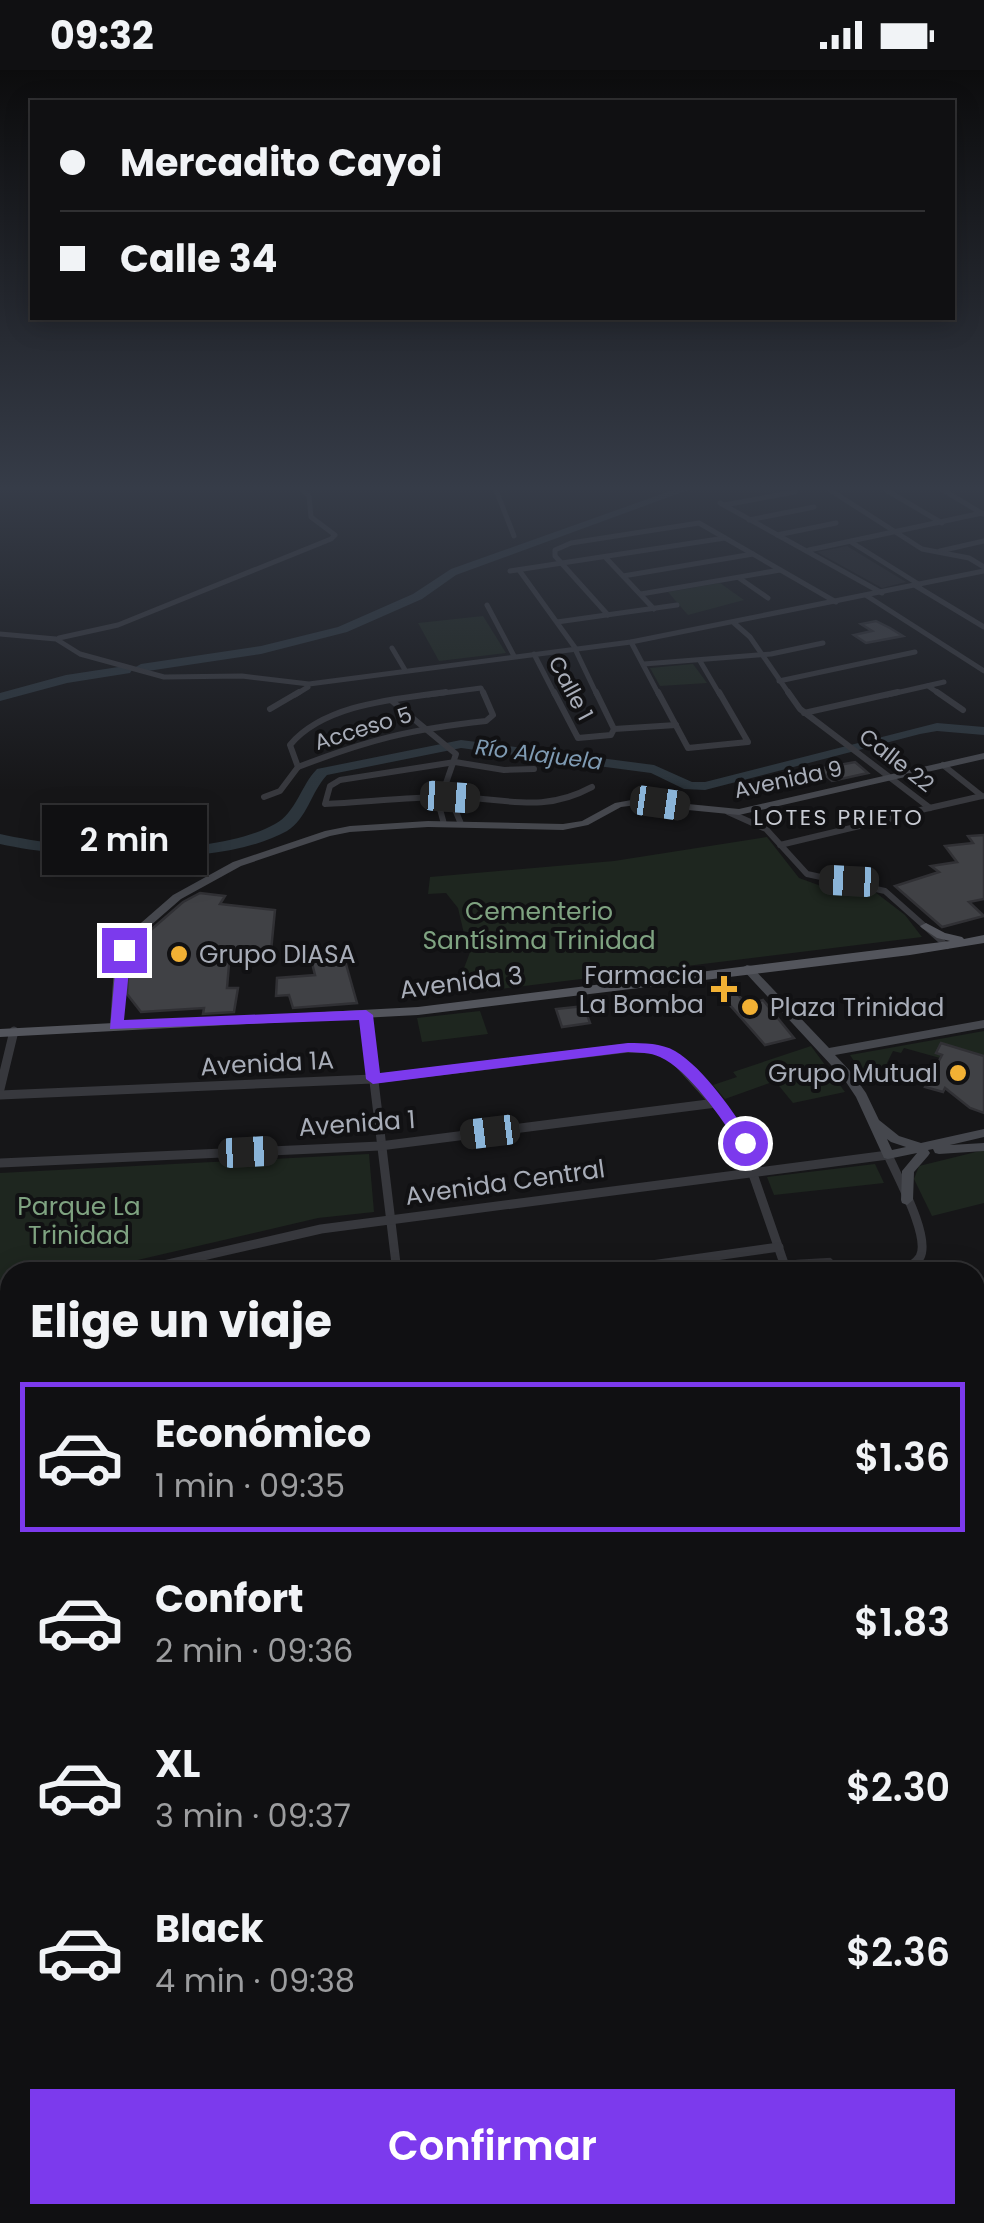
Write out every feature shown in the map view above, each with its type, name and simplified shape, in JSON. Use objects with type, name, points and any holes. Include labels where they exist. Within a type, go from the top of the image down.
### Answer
[{"type":"main road","points":[[926,926],[950,939],[984,939]]},
{"type":"main road","points":[[910,951],[928,943],[926,926]]},
{"type":"main road","name":"Avenida 3","points":[[7,1032],[366,1015],[984,939]]},
{"type":"street","points":[[0,634],[56,639],[118,624],[202,590]]},
{"type":"street","points":[[534,590],[576,649],[615,731]]},
{"type":"street","points":[[586,590],[608,615]]},
{"type":"street","points":[[637,590],[654,609]]},
{"type":"street","points":[[641,594],[663,590]]},
{"type":"street","points":[[757,590],[768,598]]},
{"type":"street","points":[[816,590],[836,602]]},
{"type":"street","points":[[56,639],[80,654],[164,677],[242,676],[309,684],[632,642],[890,590]]},
{"type":"street","points":[[927,590],[984,626]]},
{"type":"street","points":[[867,596],[984,671]]},
{"type":"street","points":[[487,605],[514,656]]},
{"type":"street","points":[[557,622],[677,605]]},
{"type":"street","name":"Calle 22","points":[[734,623],[808,716],[893,776],[930,808]]},
{"type":"street","points":[[632,642],[688,748],[748,742],[700,661]]},
{"type":"street","points":[[644,664],[762,655],[822,643]]},
{"type":"street","points":[[392,648],[405,670]]},
{"type":"street","points":[[779,681],[915,652]]},
{"type":"street","name":"Calle 1","points":[[534,654],[578,738]]},
{"type":"street","points":[[973,664],[984,661]]},
{"type":"street","points":[[808,716],[944,682]]},
{"type":"street","points":[[270,709],[309,684]]},
{"type":"street","name":"Acceso 5","points":[[264,797],[280,791],[298,767],[362,742],[427,727],[486,721],[494,715],[482,688],[392,701]]},
{"type":"street","points":[[930,688],[963,710]]},
{"type":"street","points":[[298,767],[290,745],[295,735],[342,712],[392,701],[453,750],[455,762],[444,796],[444,824]]},
{"type":"street","points":[[578,738],[676,724]]},
{"type":"street","name":"Avenida 9","points":[[116,1025],[121,958],[138,928],[177,897],[248,860],[338,831],[444,824],[574,826],[618,805],[637,802],[751,815],[984,756]]},
{"type":"street","points":[[534,769],[504,770],[455,762],[340,780],[330,786],[324,800],[334,806],[444,796],[549,804],[566,801],[592,787]]},
{"type":"street","points":[[943,765],[983,796]]},
{"type":"street","points":[[444,796],[460,824]]},
{"type":"street","points":[[912,812],[983,796]]},
{"type":"street","points":[[751,815],[808,874],[880,888],[946,946]]},
{"type":"street","points":[[780,845],[893,818]]},
{"type":"street","points":[[747,968],[829,1052],[856,1086],[894,1159],[924,1248],[917,1262]]},
{"type":"street","points":[[366,1015],[395,1262]]},
{"type":"street","points":[[829,1052],[984,1024]]},
{"type":"street","points":[[0,1092],[7,1032]]},
{"type":"street","name":"Avenida 1A","points":[[0,1092],[373,1079],[628,1048],[654,1049],[678,1061],[716,1103]]},
{"type":"street","points":[[716,1103],[742,1135],[784,1262]]},
{"type":"street","name":"Avenida 1","points":[[0,1163],[380,1146],[716,1103]]},
{"type":"street","points":[[873,1120],[902,1143],[932,1149]]},
{"type":"street","points":[[894,1159],[984,1140]]},
{"type":"street","name":"Avenida Central","points":[[175,1262],[303,1232],[755,1171],[894,1159],[984,1140]]},
{"type":"street","points":[[907,1200],[908,1171],[932,1149]]},
{"type":"street","points":[[673,1262],[779,1247]]},
{"type":"green space","points":[[731,590],[744,600],[688,615],[668,592]]},
{"type":"green space","points":[[483,616],[506,653],[439,661],[418,623]]},
{"type":"green space","points":[[693,664],[707,683],[660,686],[650,668]]},
{"type":"green space","name":"Cementerio Santísima Trinidad","points":[[767,837],[799,878],[821,886],[875,892],[905,915],[922,937],[467,993],[461,976],[475,939],[465,938],[458,908],[446,893],[428,894],[430,877],[614,861]]},
{"type":"green space","points":[[480,1011],[488,1034],[422,1042],[417,1018]]},
{"type":"green space","points":[[984,1031],[984,1056],[941,1043],[936,1053],[942,1055],[940,1058],[904,1048],[901,1053],[893,1051],[877,1083],[872,1082],[871,1086],[850,1055]]},
{"type":"green space","points":[[811,1046],[845,1092],[793,1103],[775,1081],[725,1099],[713,1085],[737,1077],[733,1072]]},
{"type":"green space","points":[[984,1150],[984,1203],[932,1216],[914,1179],[919,1166]]},
{"type":"green space","name":"Parque La Trinidad","points":[[369,1154],[374,1212],[318,1218],[129,1262],[0,1262],[0,1173]]},
{"type":"green space","points":[[875,1164],[884,1183],[774,1195],[767,1177]]},
{"type":"building","points":[[876,621],[903,636],[866,643],[854,635],[872,631],[861,624]]},
{"type":"building","points":[[855,762],[868,773],[832,781],[818,769]]},
{"type":"building","points":[[984,835],[984,899],[969,902],[984,916],[942,927],[895,886],[939,872],[931,866],[957,862],[945,846],[973,843],[968,836]]},
{"type":"building","name":"Grupo DIASA","points":[[200,893],[225,896],[220,904],[275,910],[271,951],[230,953],[227,988],[238,988],[234,1012],[203,1014],[204,1008],[141,1012],[127,994],[128,969],[138,941],[183,902]]},
{"type":"building","points":[[344,957],[357,1003],[293,1008],[289,995],[276,996],[277,978],[315,975],[311,959]]},
{"type":"building","name":"Plaza Trinidad","points":[[730,985],[747,1005],[763,1000],[794,1038],[765,1045],[714,987]]},
{"type":"building","points":[[584,1006],[590,1023],[562,1027],[556,1009]]},
{"type":"building","name":"Grupo Mutual","points":[[941,1043],[984,1056],[984,1113],[970,1108],[945,1088],[943,1092],[925,1087],[942,1055],[936,1053]]},
{"type":"building","points":[[830,1259],[833,1262],[798,1262]]},
{"type":"waterway","points":[[141,668],[220,658],[302,641],[381,615],[427,590]]},
{"type":"waterway","points":[[0,697],[66,679],[125,670]]},
{"type":"waterway","name":"Río Alajuela","points":[[0,839],[102,852],[223,845],[282,827],[295,815],[322,772],[461,744],[654,769],[689,786],[705,786],[919,730],[937,727],[984,731]]},
{"type":"place","name":"Grupo DIASA","points":[[179,954]]},
{"type":"place","name":"Farmacia La Bomba","points":[[724,989]]},
{"type":"place","name":"Plaza Trinidad","points":[[750,1007]]},
{"type":"place","name":"Grupo Mutual","points":[[958,1073]]},
{"type":"district","name":"LOTES PRIETO","points":[[839,817]]},
{"type":"route","points":[[124,950],[119,968],[116,1025],[366,1015],[373,1079],[628,1048],[654,1049],[671,1055],[688,1070],[745,1143]]}]
